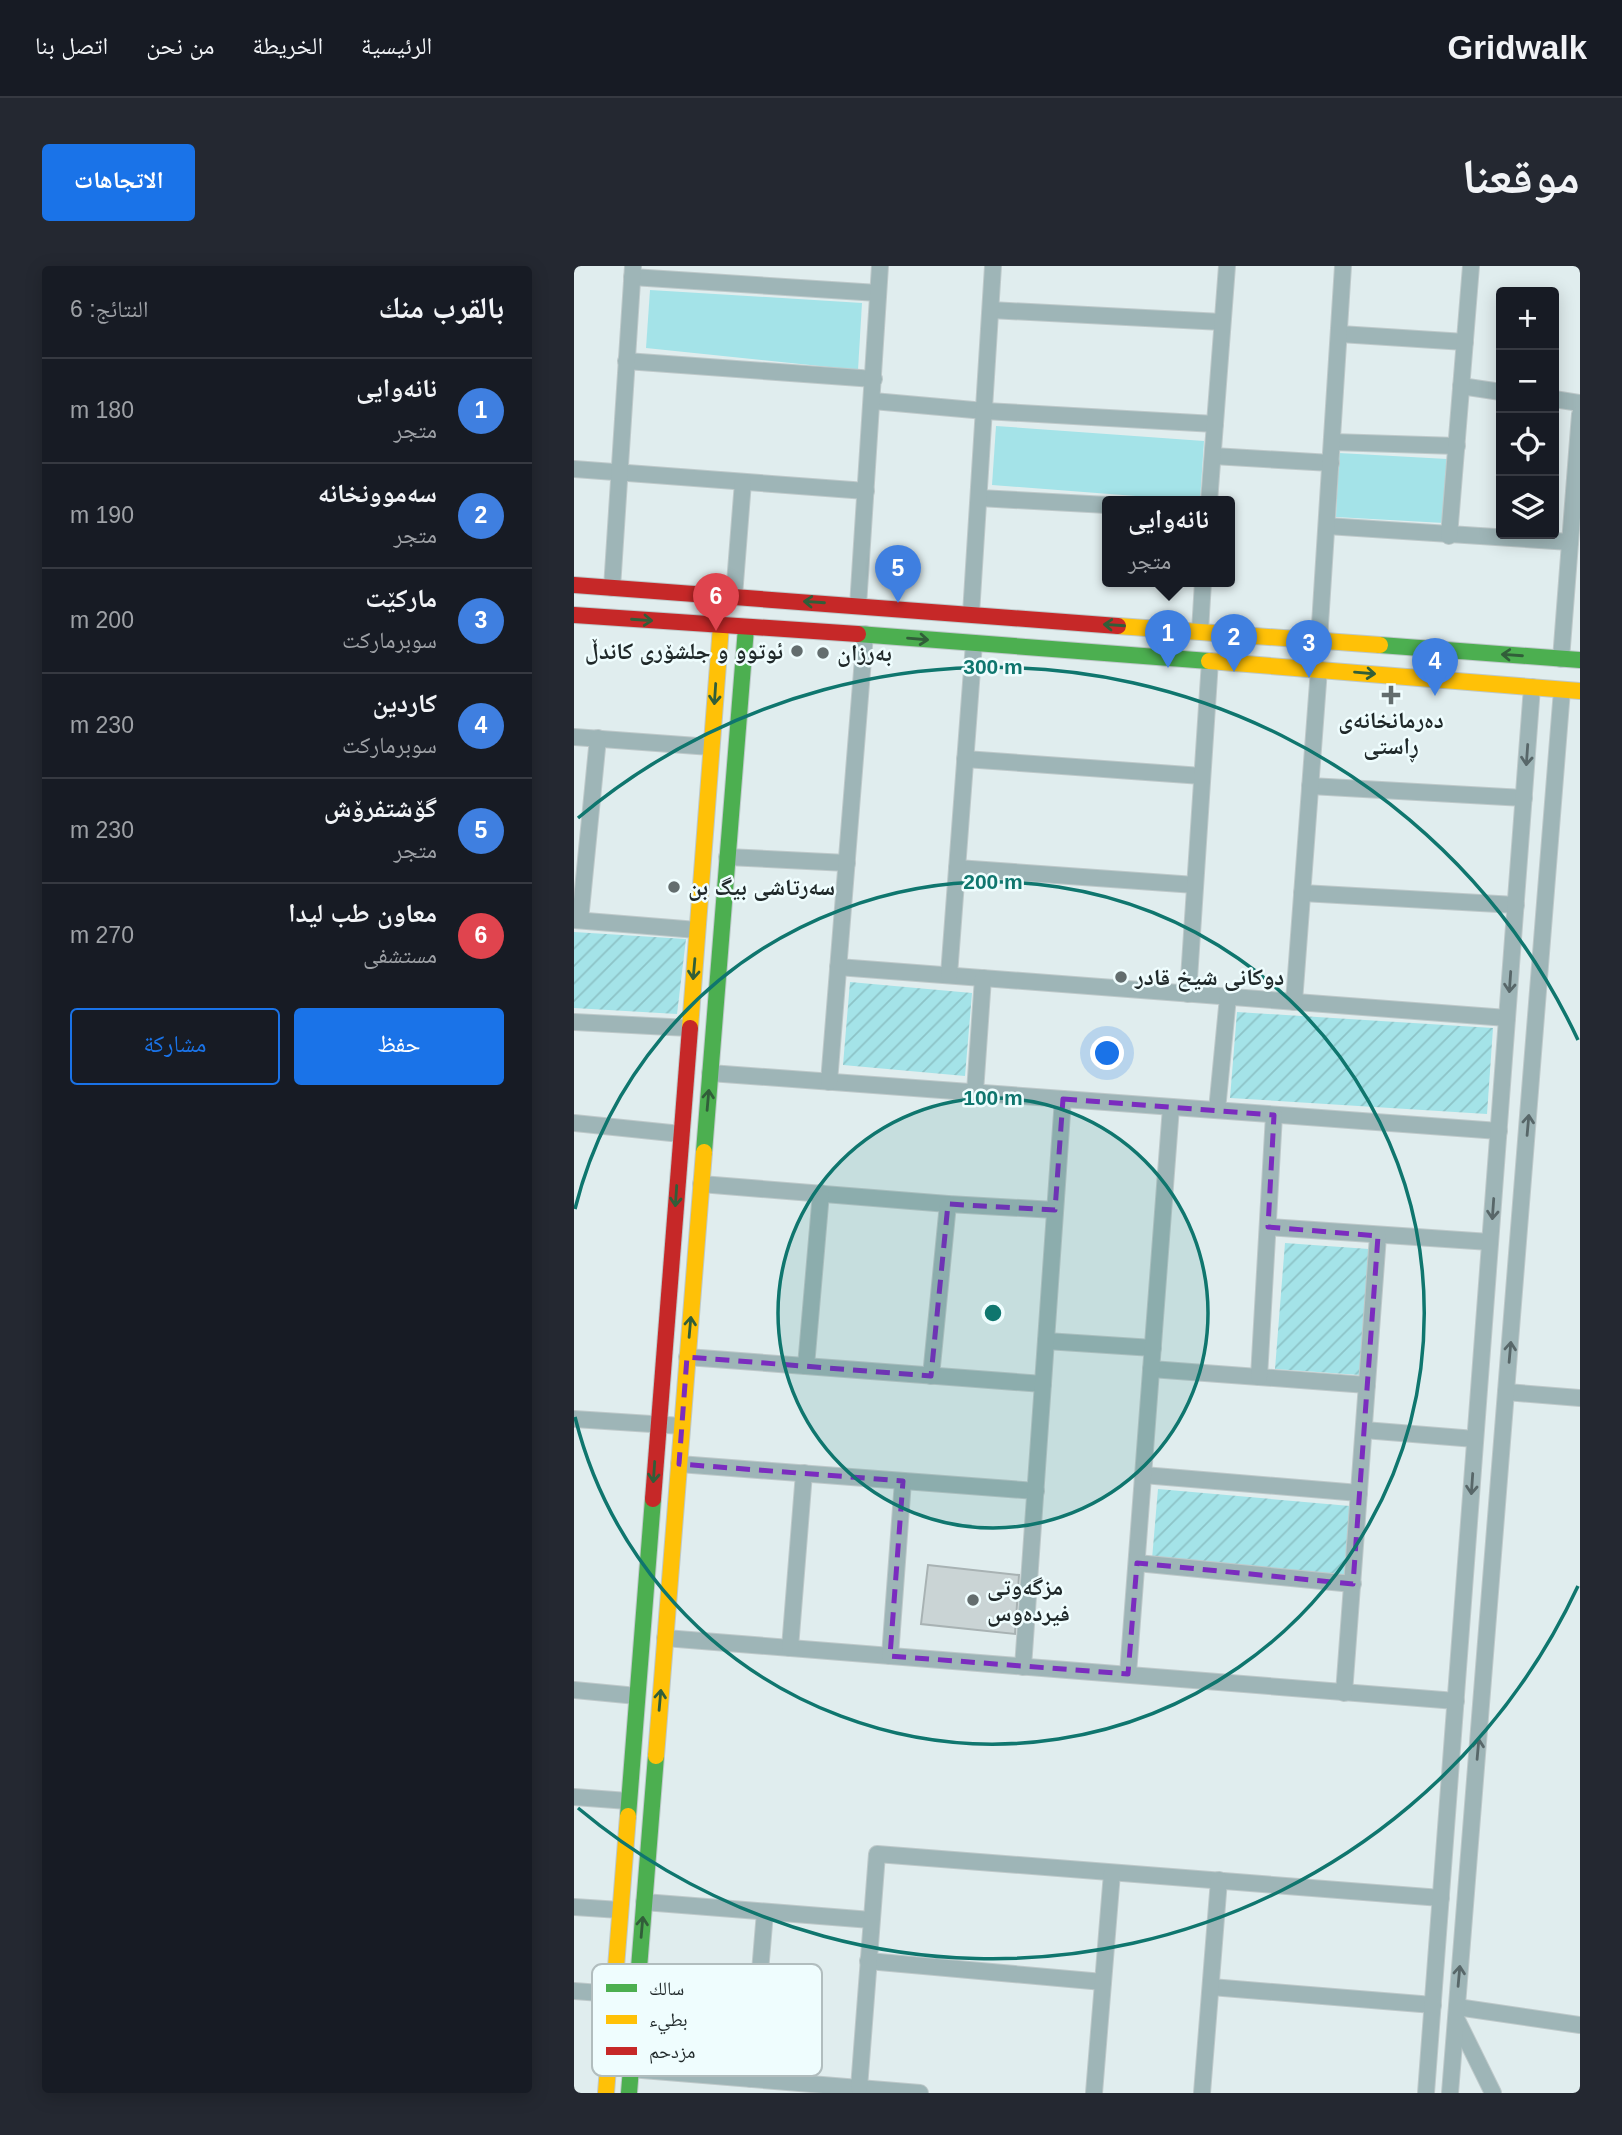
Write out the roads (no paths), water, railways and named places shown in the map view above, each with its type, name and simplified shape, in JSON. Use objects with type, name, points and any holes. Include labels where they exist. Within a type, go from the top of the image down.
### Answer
[{"type":"street","points":[[858,606],[880,266]]},
{"type":"street","points":[[971,614],[993,266]]},
{"type":"street","points":[[1210,496],[1227,266]]},
{"type":"street","points":[[1319,640],[1343,266]]},
{"type":"street","points":[[1449,536],[1471,266]]},
{"type":"street","points":[[612,588],[632,272],[878,292]]},
{"type":"street","points":[[991,310],[1222,322]]},
{"type":"street","points":[[1340,334],[1465,342]]},
{"type":"street","points":[[626,361],[874,379]]},
{"type":"street","points":[[1461,386],[1496,390]]},
{"type":"street","points":[[1559,400],[1580,403]]},
{"type":"street","points":[[873,401],[985,411],[1215,424]]},
{"type":"street","points":[[1561,659],[1580,414]]},
{"type":"street","points":[[1332,442],[1457,446]]},
{"type":"street","points":[[1213,456],[1331,463]]},
{"type":"street","points":[[574,469],[866,491]]},
{"type":"street","points":[[734,596],[743,482]]},
{"type":"street","points":[[979,498],[1102,505]]},
{"type":"street","points":[[1327,526],[1570,542]]},
{"type":"street","points":[[574,585],[1580,660]]},
{"type":"street","points":[[1200,631],[1203,587]]},
{"type":"street","points":[[574,615],[865,634],[1580,691]]},
{"type":"street","points":[[1040,648],[1042,620]]},
{"type":"street","points":[[616,1964],[720,626]]},
{"type":"street","points":[[639,1964],[746,628]]},
{"type":"street","points":[[829,1082],[865,634]]},
{"type":"street","points":[[949,975],[974,643]]},
{"type":"street","points":[[1188,994],[1210,661]]},
{"type":"street","points":[[1294,1002],[1319,669]]},
{"type":"street","points":[[1426,2093],[1532,687]]},
{"type":"street","points":[[1450,2093],[1562,690]]},
{"type":"street","points":[[574,737],[711,747]]},
{"type":"street","points":[[598,738],[577,920],[697,930]]},
{"type":"street","points":[[965,759],[1202,776]]},
{"type":"street","points":[[1310,786],[1524,798]]},
{"type":"street","points":[[727,857],[847,863]]},
{"type":"street","points":[[957,868],[1195,885]]},
{"type":"street","points":[[1302,893],[1516,905]]},
{"type":"street","points":[[838,967],[1507,1018]]},
{"type":"street","points":[[975,1093],[983,978]]},
{"type":"street","points":[[1217,1110],[1228,997]]},
{"type":"street","points":[[574,1022],[689,1028]]},
{"type":"street","points":[[710,1073],[1499,1131]]},
{"type":"street","points":[[1501,1096],[1530,1097]]},
{"type":"street","points":[[1023,1667],[1063,1099]]},
{"type":"street","points":[[1128,1674],[1171,1107]]},
{"type":"street","points":[[1259,1377],[1274,1115]]},
{"type":"street","points":[[574,1129],[574,1123],[681,1134]]},
{"type":"street","points":[[701,1184],[1055,1210]]},
{"type":"street","points":[[806,1366],[821,1193]]},
{"type":"street","points":[[931,1376],[948,1204]]},
{"type":"street","points":[[1268,1227],[1490,1242]]},
{"type":"street","points":[[1344,1693],[1378,1236]]},
{"type":"street","points":[[1046,1341],[1153,1348]]},
{"type":"street","points":[[687,1357],[1043,1384]]},
{"type":"street","points":[[1152,1369],[1367,1385]]},
{"type":"street","points":[[1507,1392],[1580,1398]]},
{"type":"street","points":[[574,1419],[682,1426]]},
{"type":"street","points":[[1364,1430],[1475,1438]]},
{"type":"street","points":[[679,1464],[1036,1491]]},
{"type":"street","points":[[790,1648],[804,1474]]},
{"type":"street","points":[[1143,1475],[1359,1493]]},
{"type":"street","points":[[890,1656],[903,1481]]},
{"type":"street","points":[[1137,1563],[1353,1584]]},
{"type":"street","points":[[665,1638],[1456,1702]]},
{"type":"street","points":[[574,1690],[637,1696]]},
{"type":"street","points":[[1450,1774],[1475,1775]]},
{"type":"street","points":[[574,1797],[628,1801]]},
{"type":"street","points":[[859,2088],[877,1854],[1441,1898]]},
{"type":"street","points":[[1094,2093],[1112,1873]]},
{"type":"street","points":[[1202,2093],[1219,1880]]},
{"type":"street","points":[[644,1902],[871,1920]]},
{"type":"street","points":[[574,1907],[620,1910]]},
{"type":"street","points":[[761,1964],[765,1912]]},
{"type":"street","points":[[869,1962],[1103,1982]]},
{"type":"street","points":[[1211,1987],[1433,2005]]},
{"type":"street","points":[[574,1991],[592,1992]]},
{"type":"street","points":[[1456,2012],[1580,2025]]},
{"type":"street","points":[[1456,2012],[1493,2093]]},
{"type":"street","points":[[715,2076],[920,2093]]},
{"type":"place","name":"گۆشتفرۆش","points":[[898,603]]},
{"type":"place","name":"معاون طب لیدا","points":[[716,631]]},
{"type":"place","name":"ئوتوو و جلشۆری کاندڵ","points":[[797,651]]},
{"type":"place","name":"بەرزان","points":[[823,653]]},
{"type":"place","name":"نانەوایی","points":[[1168,668]]},
{"type":"place","name":"سەموونخانە","points":[[1234,672]]},
{"type":"place","name":"مارکێت","points":[[1309,678]]},
{"type":"place","name":"دەرمانخانەی ڕاستی","points":[[1391,695]]},
{"type":"place","name":"كاردين","points":[[1435,696]]},
{"type":"place","name":"سەرتاشی بیگ بن","points":[[674,887]]},
{"type":"place","name":"دوکانی شیخ قادر","points":[[1121,977]]},
{"type":"place","name":"مزگە‌وتی فیردە‌وس","points":[[973,1600]]}]
